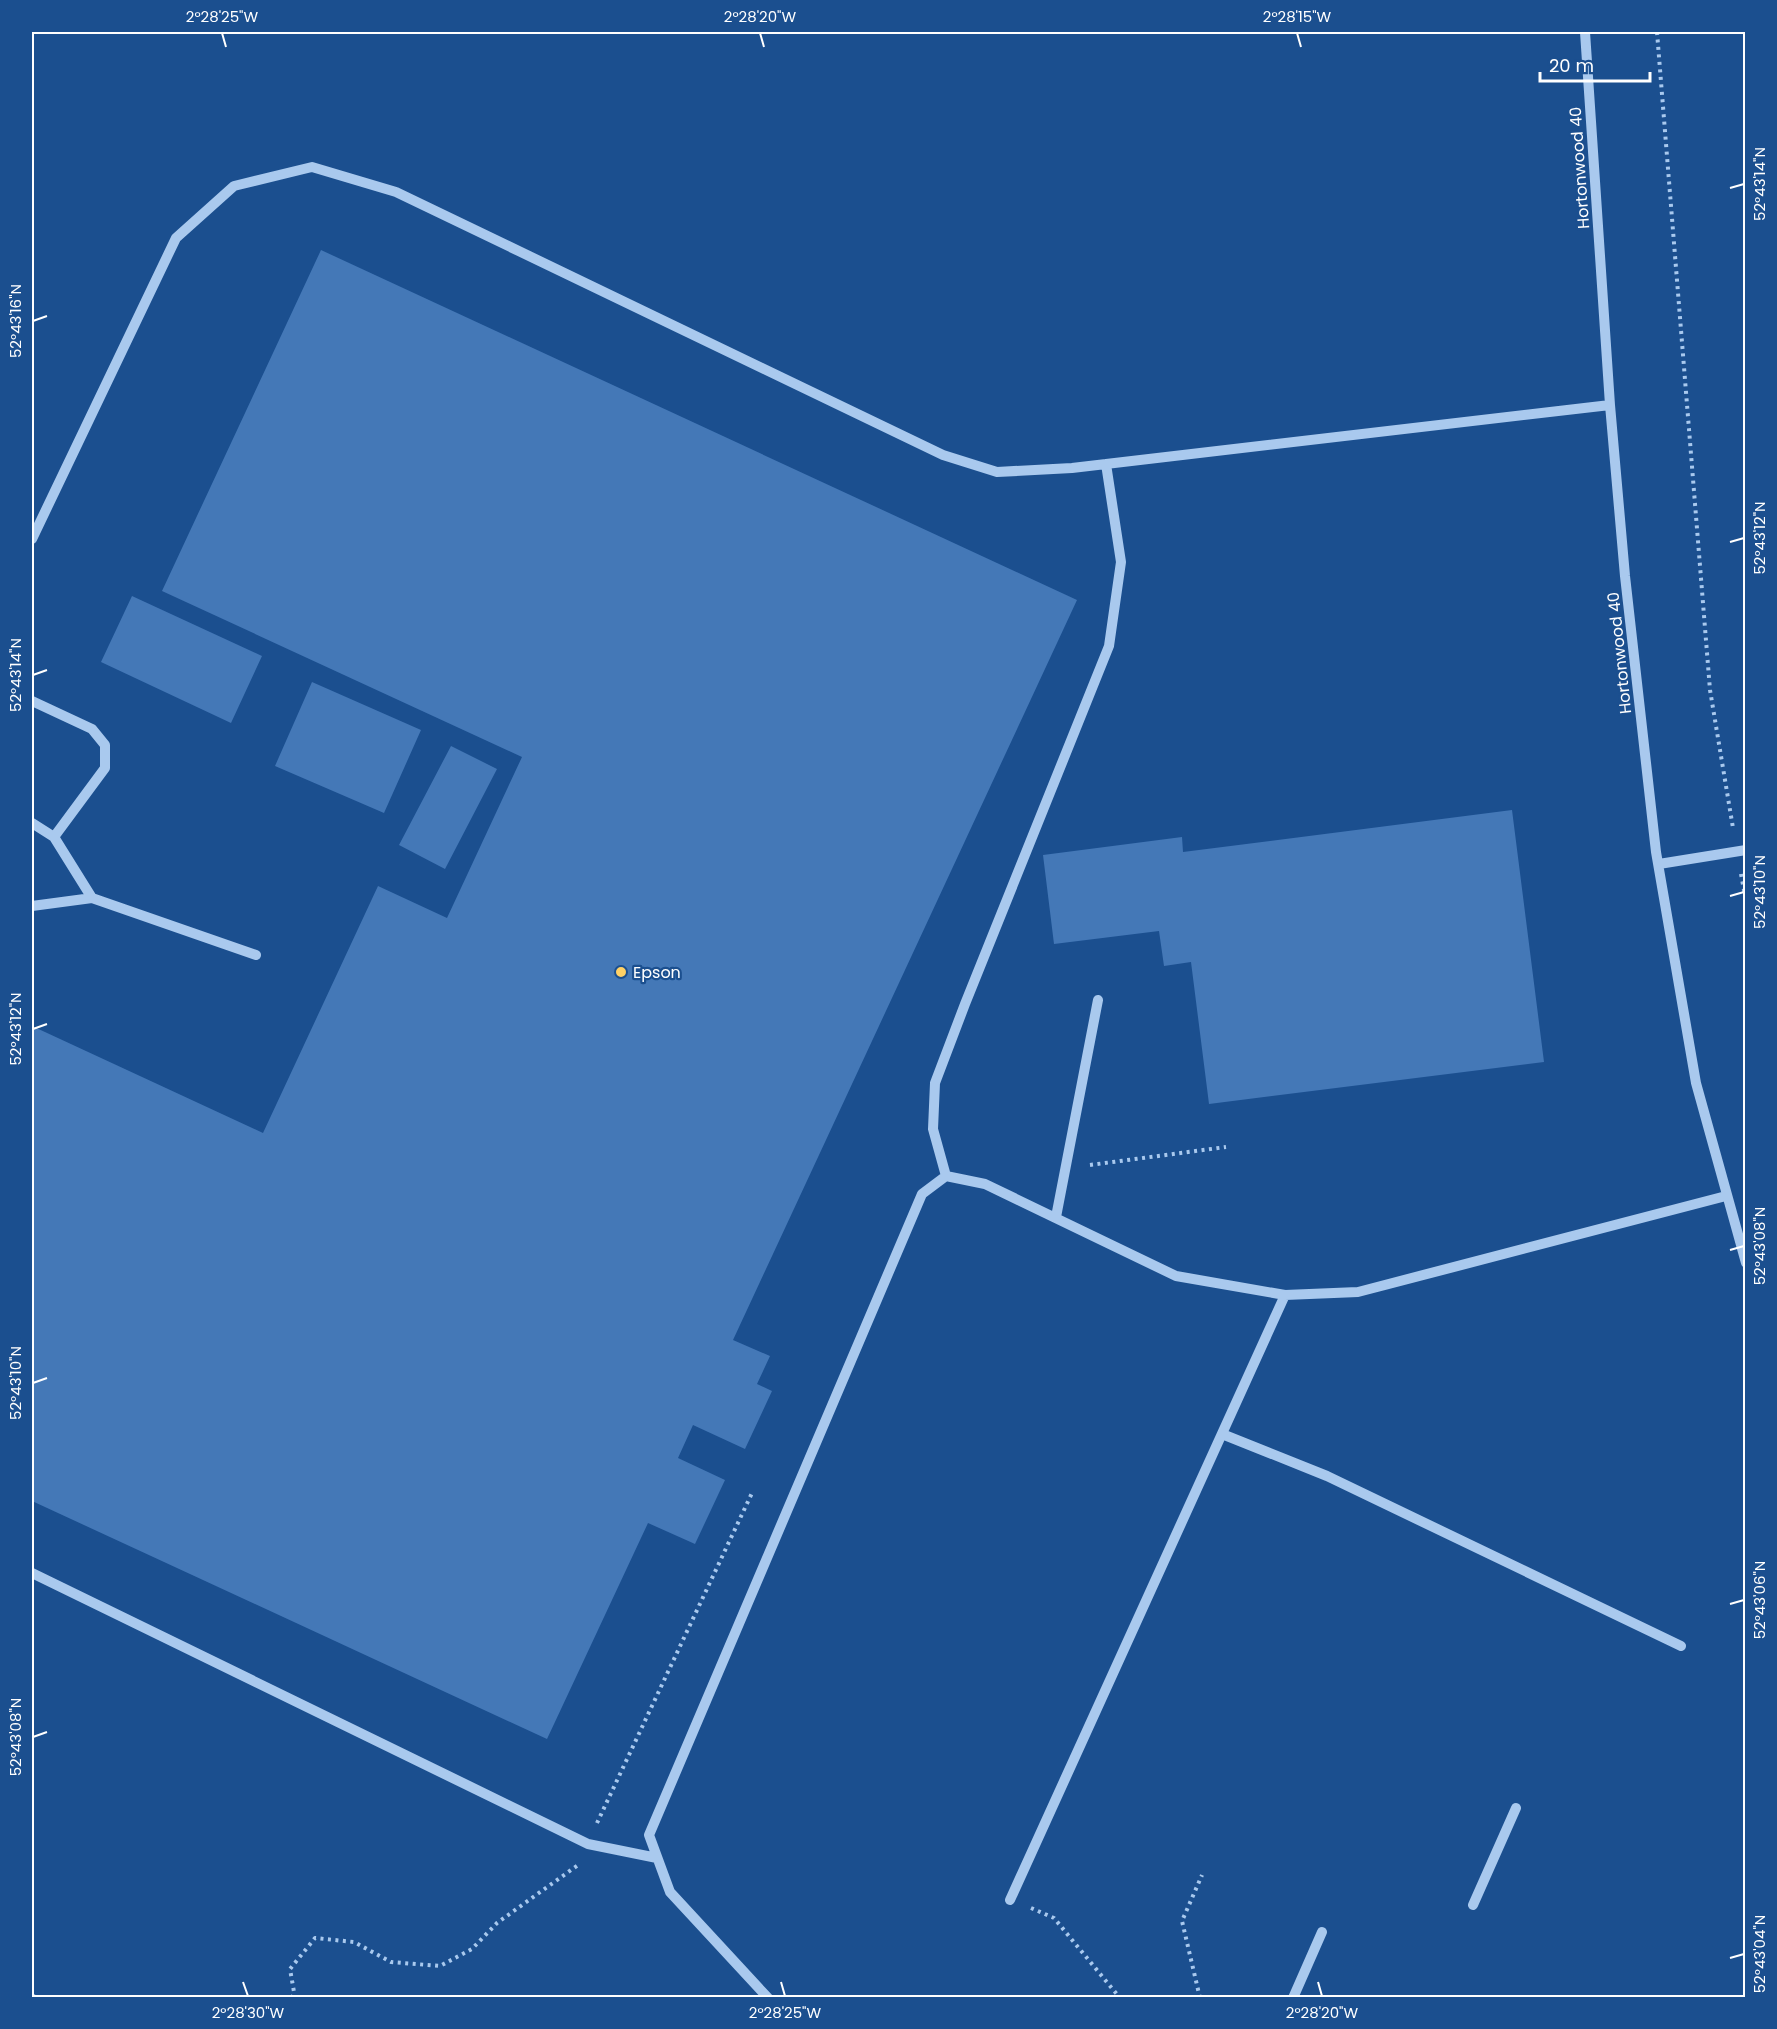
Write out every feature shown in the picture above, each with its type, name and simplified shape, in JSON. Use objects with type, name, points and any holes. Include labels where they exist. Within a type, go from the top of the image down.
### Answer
[{"type":"street","name":"Hortonwood 40","points":[[1585,32],[1610,405],[1625,576],[1659,864],[1696,1083],[1746,1263]]},
{"type":"street","points":[[32,539],[176,238],[234,186],[312,167],[396,192],[943,456],[997,472],[1072,468],[1610,405]]},
{"type":"street","points":[[946,1176],[933,1128],[935,1083],[1110,646],[1121,562],[1106,464]]},
{"type":"street","points":[[32,701],[92,729],[105,745],[105,768],[54,837]]},
{"type":"street","points":[[32,823],[54,837],[92,898]]},
{"type":"street","points":[[1659,864],[1741,851]]},
{"type":"street","points":[[32,906],[92,898],[256,955]]},
{"type":"street","points":[[1056,1217],[1098,1000]]},
{"type":"street","points":[[768,1998],[670,1892],[649,1835],[922,1194],[946,1176],[985,1184],[1176,1275],[1285,1295],[1358,1292],[1726,1196]]},
{"type":"street","points":[[1010,1900],[1285,1295]]},
{"type":"street","points":[[1222,1434],[1328,1476],[1682,1646]]},
{"type":"street","points":[[32,1573],[588,1844],[657,1858]]},
{"type":"street","points":[[1473,1905],[1516,1808]]},
{"type":"street","points":[[1293,1998],[1322,1932]]},
{"type":"path","points":[[1657,32],[1710,690],[1741,851],[1746,901]]},
{"type":"path","points":[[1066,1168],[1226,1147]]},
{"type":"path","points":[[1200,1998],[1182,1920],[1202,1875]]},
{"type":"path","points":[[1010,1900],[1054,1918],[1120,1998]]},
{"type":"path","points":[[32,1996],[47,1998]]},
{"type":"building","name":"Epson","points":[[321,250],[1077,600],[733,1340],[770,1356],[757,1384],[772,1391],[745,1449],[693,1425],[678,1458],[725,1480],[695,1544],[648,1523],[547,1739],[32,1501],[32,1026],[263,1133],[378,886],[447,918],[522,757],[162,591]]},
{"type":"building","points":[[132,596],[262,656],[231,723],[101,662]]},
{"type":"building","points":[[312,682],[421,730],[384,813],[275,766]]},
{"type":"building","points":[[451,746],[497,769],[445,869],[399,845]]},
{"type":"building","points":[[1512,810],[1544,1062],[1209,1104],[1191,962],[1164,966],[1159,931],[1054,944],[1043,855],[1182,837],[1183,852]]},
{"type":"place","name":"Epson","points":[[621,972]]}]
